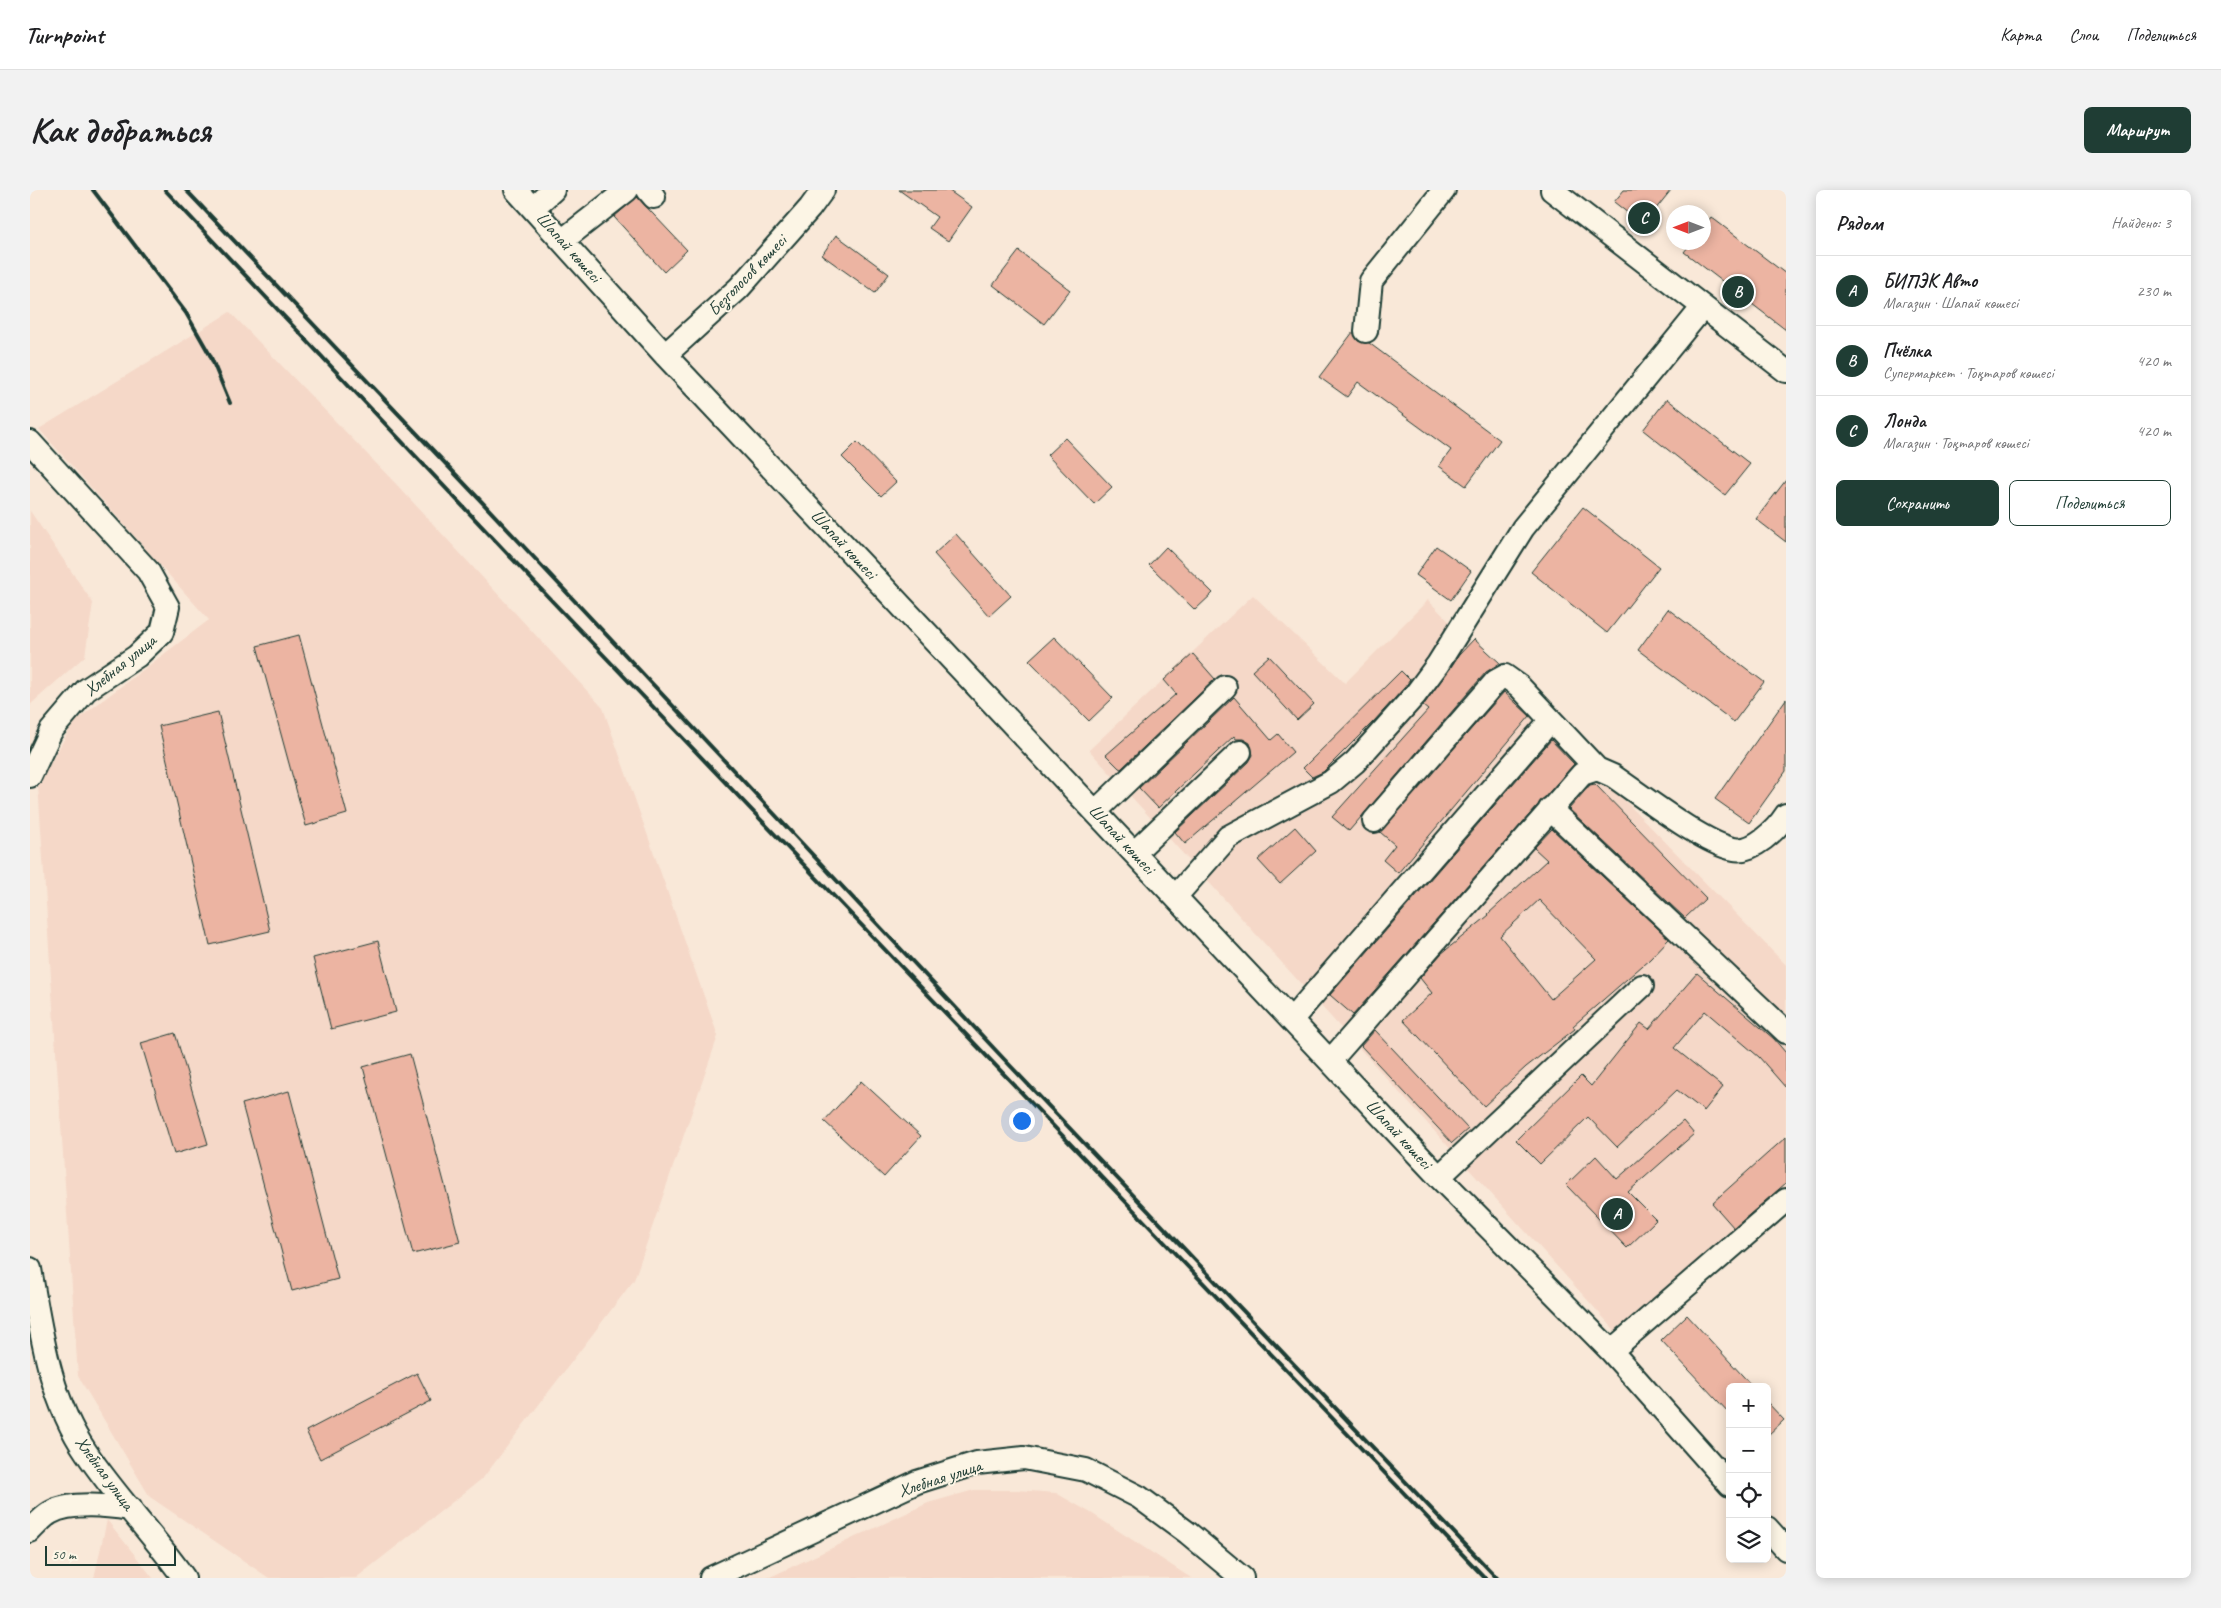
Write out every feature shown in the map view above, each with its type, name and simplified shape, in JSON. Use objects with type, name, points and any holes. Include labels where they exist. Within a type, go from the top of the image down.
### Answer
[{"type":"street","name":"Шапай көшесі","points":[[516,190],[665,355],[1439,1177],[1611,1351],[1726,1481]]},
{"type":"street","points":[[533,208],[553,190]]},
{"type":"street","points":[[563,240],[627,190]]},
{"type":"street","name":"Безголосов көшесі","points":[[665,355],[739,288],[810,208],[823,190]]},
{"type":"street","points":[[1366,331],[1371,281],[1444,190]]},
{"type":"street","points":[[1552,190],[1786,370]]},
{"type":"street","points":[[1176,896],[1228,837],[1331,782],[1355,762],[1415,695],[1438,664],[1524,528],[1703,306]]},
{"type":"street","name":"Хлебная улица","points":[[30,442],[148,571],[168,607],[162,632],[137,656],[86,690],[50,731],[30,776]]},
{"type":"street","points":[[1374,821],[1496,681],[1505,676],[1519,686],[1597,768],[1613,776],[1706,838],[1735,850],[1753,845],[1776,829],[1786,815]]},
{"type":"street","points":[[1096,811],[1224,687]]},
{"type":"street","points":[[1292,1019],[1551,720]]},
{"type":"street","points":[[1135,852],[1240,752]]},
{"type":"street","points":[[1330,1061],[1550,809],[1582,774],[1597,768]]},
{"type":"street","points":[[1550,809],[1786,1032]]},
{"type":"street","points":[[1439,1177],[1642,986]]},
{"type":"street","points":[[1611,1351],[1786,1200]]},
{"type":"street","name":"Хлебная улица","points":[[30,1268],[50,1373],[67,1418],[85,1451],[184,1578]]},
{"type":"street","name":"Хлебная улица","points":[[711,1578],[916,1482],[977,1463],[1024,1458],[1086,1470],[1139,1497],[1188,1533],[1242,1578]]},
{"type":"street","points":[[30,1531],[50,1512],[102,1505],[131,1509]]},
{"type":"street","points":[[1771,1532],[1786,1549]]},
{"type":"shaded area","points":[[230,312],[397,485],[603,708],[718,1036],[634,1280],[483,1478],[356,1578],[269,1578],[150,1497],[78,1376],[38,785],[74,722],[209,620],[39,429]]},
{"type":"shaded area","points":[[30,511],[93,603],[85,656],[30,705]]},
{"type":"shaded area","points":[[1253,595],[1345,683],[1428,600],[1786,965],[1786,1194],[1631,1348],[1089,750]]},
{"type":"shaded area","points":[[974,1490],[1017,1490],[1056,1493],[1091,1513],[1191,1578],[768,1578],[928,1503]]},
{"type":"shaded area","points":[[107,1520],[153,1578],[94,1578]]},
{"type":"building","points":[[899,190],[948,190],[972,207],[948,241],[929,228],[937,217]]},
{"type":"building","points":[[1624,190],[1671,190],[1643,225],[1614,202]]},
{"type":"building","points":[[637,197],[687,250],[664,272],[614,217]]},
{"type":"building","points":[[1711,217],[1786,274],[1786,330],[1684,252],[1686,250],[1711,250]]},
{"type":"building","points":[[836,235],[889,274],[875,293],[822,255]]},
{"type":"building","points":[[1019,251],[1070,290],[1044,324],[993,285]]},
{"type":"building","points":[[1353,332],[1358,341],[1369,343],[1500,440],[1466,486],[1439,466],[1451,450],[1358,382],[1347,397],[1319,377]]},
{"type":"building","points":[[1667,399],[1750,464],[1725,495],[1643,430]]},
{"type":"building","points":[[1065,438],[1112,487],[1094,504],[1047,455]]},
{"type":"building","points":[[857,442],[896,482],[881,496],[842,457]]},
{"type":"building","points":[[1786,480],[1786,542],[1756,519]]},
{"type":"building","points":[[1583,507],[1659,567],[1607,633],[1531,572]]},
{"type":"building","points":[[956,534],[1011,596],[989,616],[934,554]]},
{"type":"building","points":[[1436,546],[1471,571],[1451,600],[1416,575]]},
{"type":"building","points":[[1166,547],[1213,593],[1195,610],[1149,565]]},
{"type":"building","points":[[1668,609],[1764,682],[1734,722],[1638,650]]},
{"type":"building","points":[[299,635],[347,814],[306,826],[257,646]]},
{"type":"building","points":[[1054,637],[1113,698],[1089,721],[1029,660]]},
{"type":"building","points":[[1474,639],[1500,663],[1486,672],[1349,831],[1332,817],[1428,710],[1423,706],[1459,655]]},
{"type":"building","points":[[1193,654],[1215,679],[1121,769],[1119,768],[1106,755],[1176,694],[1164,680]]},
{"type":"building","points":[[1269,656],[1314,704],[1297,720],[1252,671]]},
{"type":"building","points":[[1401,671],[1410,680],[1405,687],[1323,772],[1312,777],[1303,768]]},
{"type":"building","points":[[1504,692],[1530,716],[1398,873],[1383,860],[1395,845],[1380,832]]},
{"type":"building","points":[[1234,697],[1271,740],[1278,734],[1293,752],[1185,844],[1175,832],[1249,762],[1253,755],[1250,743],[1243,739],[1236,739],[1234,736],[1158,808],[1139,788]]},
{"type":"building","points":[[1786,699],[1786,771],[1749,823],[1715,799]]},
{"type":"building","points":[[218,712],[270,931],[210,945],[159,726]]},
{"type":"building","points":[[1551,740],[1574,764],[1353,1015],[1330,995]]},
{"type":"building","points":[[1595,784],[1706,898],[1685,918],[1569,809],[1590,785]]},
{"type":"building","points":[[1295,827],[1316,851],[1280,884],[1258,860]]},
{"type":"building","points":[[1552,829],[1669,939],[1650,959],[1573,1026],[1575,1029],[1526,1067],[1484,1106],[1403,1020],[1432,993],[1420,978],[1441,954],[1489,915],[1547,860],[1534,848]],"holes":[[[1539,900],[1596,959],[1551,999],[1500,936]]]},
{"type":"building","points":[[378,941],[396,1012],[331,1029],[313,958]]},
{"type":"building","points":[[1697,973],[1774,1039],[1786,1053],[1786,1088],[1759,1057],[1705,1011],[1674,1048],[1723,1087],[1704,1111],[1677,1090],[1617,1147],[1588,1117],[1540,1164],[1516,1140],[1581,1076],[1591,1086],[1641,1023],[1649,1029]]},
{"type":"building","points":[[1375,1030],[1468,1129],[1452,1143],[1361,1046]]},
{"type":"building","points":[[175,1033],[208,1144],[174,1154],[141,1043]]},
{"type":"building","points":[[410,1054],[460,1242],[413,1254],[363,1067]]},
{"type":"building","points":[[861,1081],[921,1136],[884,1177],[824,1121]]},
{"type":"building","points":[[289,1091],[338,1279],[292,1291],[242,1104]]},
{"type":"building","points":[[1683,1121],[1694,1134],[1628,1192],[1656,1220],[1627,1248],[1566,1185],[1596,1156],[1617,1179]]},
{"type":"building","points":[[1786,1137],[1786,1183],[1734,1228],[1712,1203]]},
{"type":"building","points":[[1687,1315],[1749,1383],[1726,1383],[1726,1410],[1661,1340]]},
{"type":"building","points":[[417,1373],[431,1401],[320,1459],[306,1431]]},
{"type":"building","points":[[1771,1406],[1784,1420],[1771,1432]]},
{"type":"railway","points":[[93,190],[186,313],[210,355],[230,403]]},
{"type":"railway","points":[[165,190],[552,601],[1485,1578]]},
{"type":"railway","points":[[186,190],[481,501],[1003,1058],[1497,1578]]},
{"type":"place","name":"Лонда","points":[[1644,218]]},
{"type":"place","name":"Пчёлка","points":[[1738,292]]},
{"type":"place","name":"БИПЭК Авто","points":[[1617,1214]]}]
